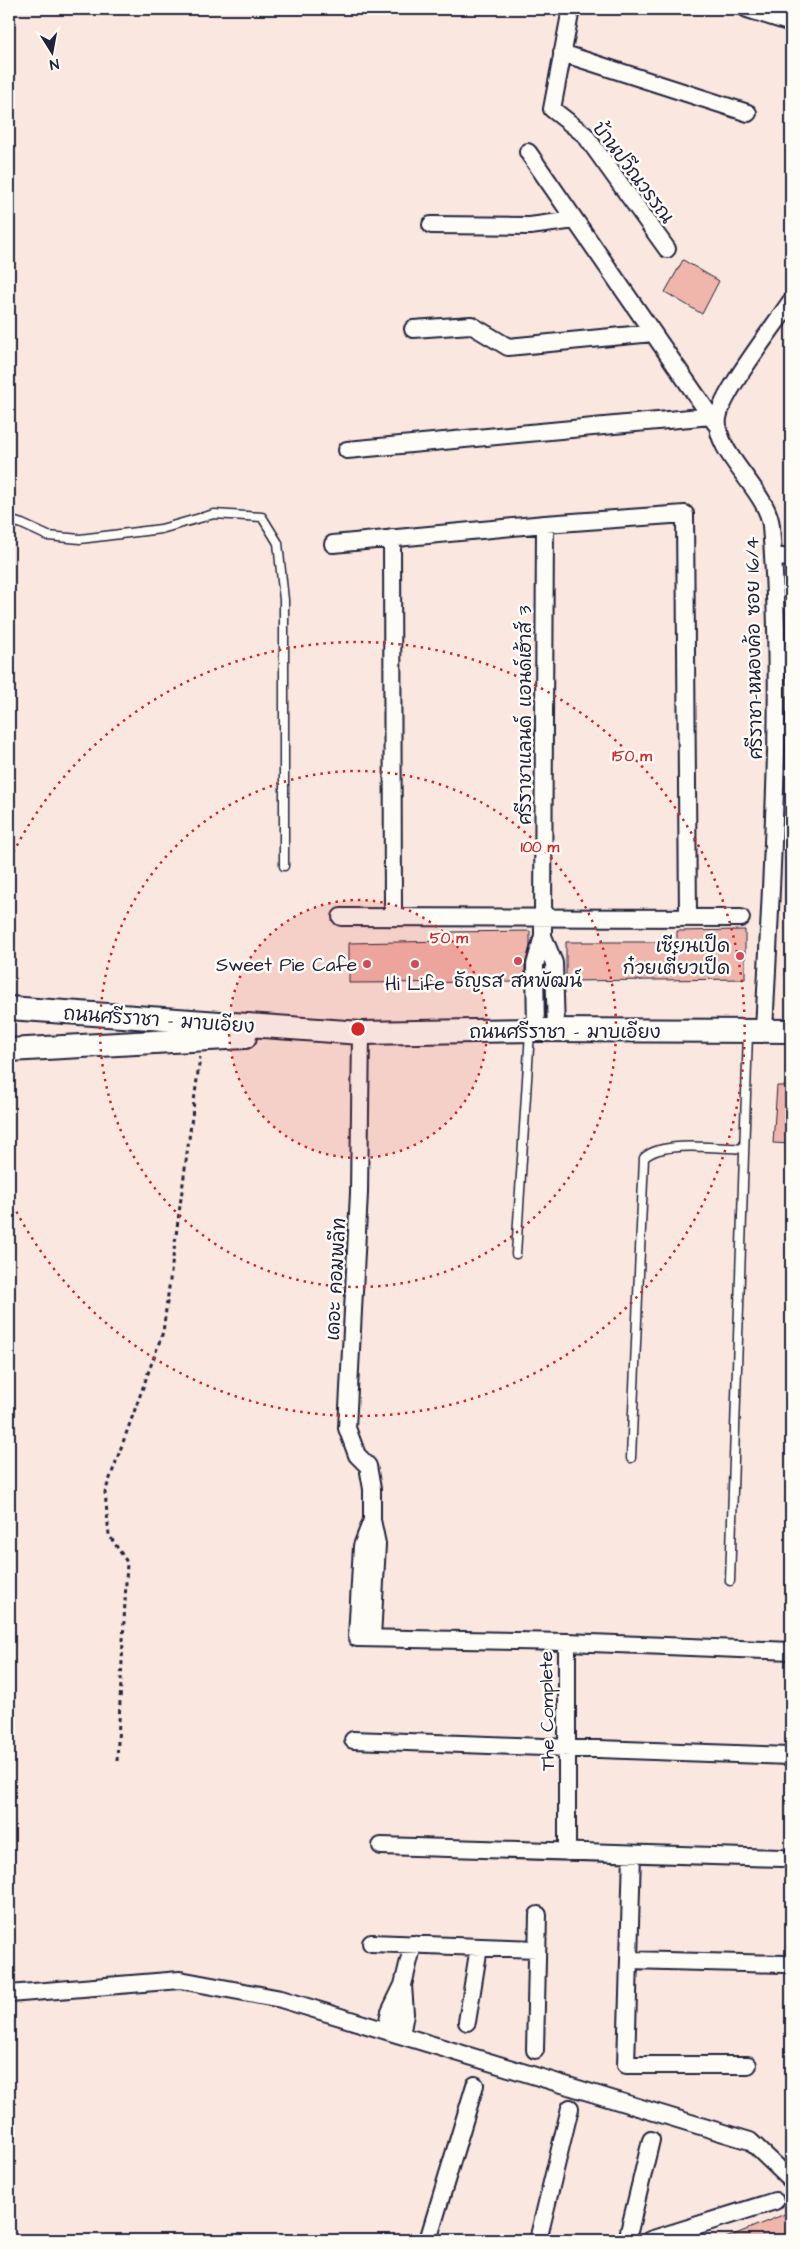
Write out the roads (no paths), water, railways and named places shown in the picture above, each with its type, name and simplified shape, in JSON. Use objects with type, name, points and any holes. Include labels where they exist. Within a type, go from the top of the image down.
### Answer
[{"type":"main road","name":"ถนนศรีราชา - มาบเอียง","points":[[9,1008],[361,1033],[541,1030],[791,1031]]},
{"type":"main road","name":"ถนนศรีราชา - มาบเอียง","points":[[9,1050],[339,1032]]},
{"type":"street","name":"บ้านปวีณวรรณ","points":[[571,9],[552,109],[585,135],[667,249]]},
{"type":"street","points":[[747,9],[791,23]]},
{"type":"street","points":[[562,53],[748,113]]},
{"type":"street","name":"ศรีราชา-หนองค้อ ซอย 16/4","points":[[528,152],[714,422],[718,435],[770,516],[778,684],[756,1031]]},
{"type":"street","points":[[431,225],[530,226],[575,220]]},
{"type":"street","points":[[347,450],[714,422],[727,396],[791,300]]},
{"type":"street","points":[[413,329],[471,325],[508,348],[653,333]]},
{"type":"street","points":[[333,544],[545,524],[685,514],[688,918]]},
{"type":"street","name":"ศรีราชาแลนด์ แอนด์เฮ้าส์ 3","points":[[541,1030],[554,963],[543,936],[545,524]]},
{"type":"street","points":[[392,538],[393,917]]},
{"type":"street","points":[[773,556],[791,558]]},
{"type":"street","points":[[341,917],[741,918]]},
{"type":"street","name":"เดอะ คอมพลีท","points":[[361,1033],[359,1193],[347,1428],[357,1455],[368,1466],[372,1489],[372,1520]]},
{"type":"street","name":"The Complete","points":[[372,1520],[377,1544],[365,1638],[567,1642],[567,1852]]},
{"type":"street","points":[[567,1642],[791,1651]]},
{"type":"street","points":[[353,1740],[789,1756]]},
{"type":"street","points":[[381,1846],[782,1858]]},
{"type":"street","points":[[632,1854],[626,2065],[748,2065]]},
{"type":"street","points":[[535,2050],[538,1915]]},
{"type":"street","points":[[371,1943],[537,1949]]},
{"type":"street","points":[[394,2033],[390,2012],[403,1985],[413,1944]]},
{"type":"street","points":[[467,2022],[479,1947]]},
{"type":"street","points":[[629,1960],[784,1964]]},
{"type":"street","points":[[9,1994],[180,1980],[280,1999],[750,2140],[791,2180]]},
{"type":"street","points":[[428,2240],[475,2085]]},
{"type":"street","points":[[538,2240],[570,2108]]},
{"type":"street","points":[[627,2240],[651,2140]]},
{"type":"street","points":[[650,2240],[775,2201]]},
{"type":"lane","points":[[9,520],[48,536],[80,539],[161,529],[214,514],[262,517],[278,543],[284,600],[284,866]]},
{"type":"lane","points":[[516,1254],[541,1030]]},
{"type":"lane","points":[[730,1581],[744,1150],[756,1031]]},
{"type":"lane","points":[[630,1458],[644,1158],[651,1151],[668,1148],[744,1150]]},
{"type":"place","name":"เซียนเป็ด ก๋วยเตี๋ยวเป็ด","points":[[740,956]]},
{"type":"place","name":"ธัญรส สหพัฒน์","points":[[518,961]]},
{"type":"place","name":"Sweet Pie Cafe","points":[[367,964]]},
{"type":"place","name":"Hi Life","points":[[415,964]]}]
